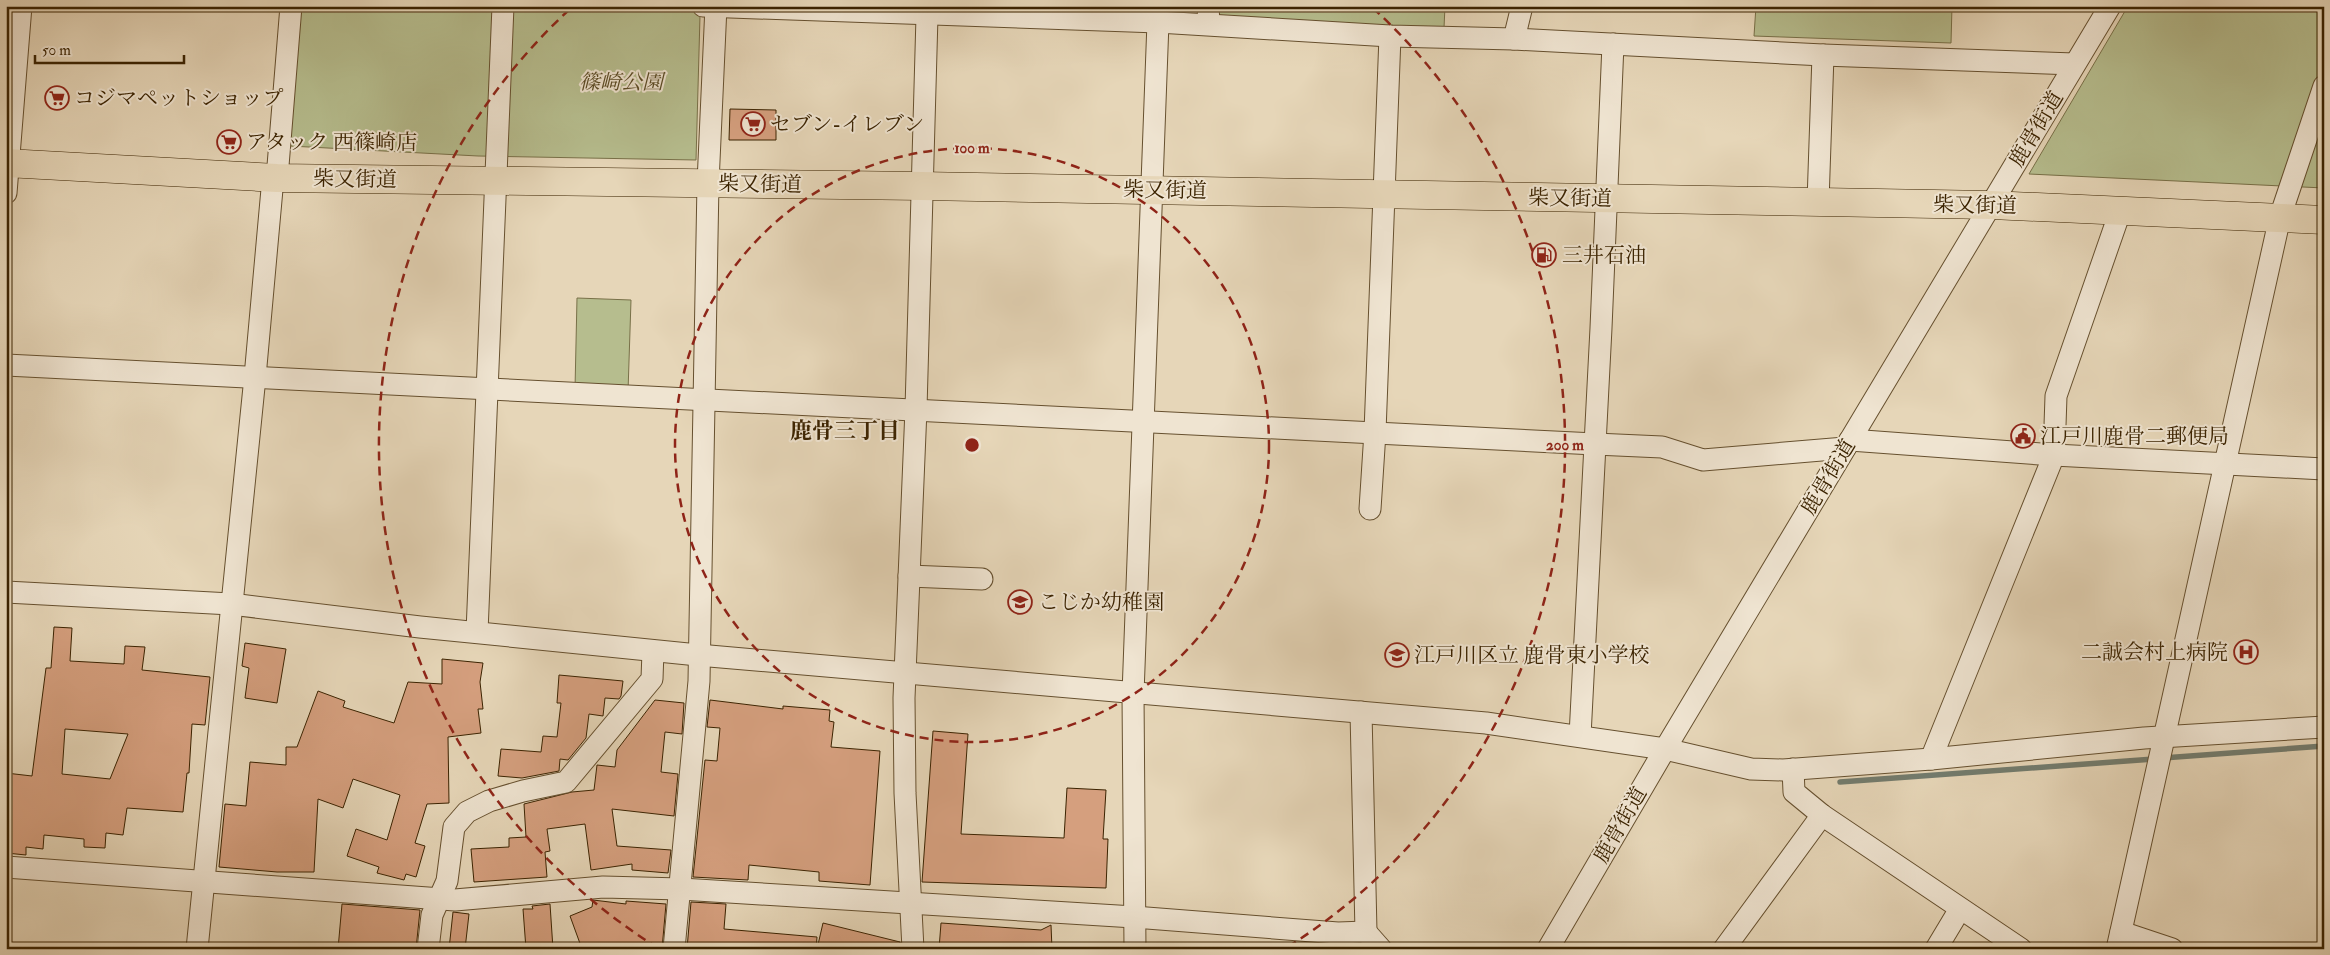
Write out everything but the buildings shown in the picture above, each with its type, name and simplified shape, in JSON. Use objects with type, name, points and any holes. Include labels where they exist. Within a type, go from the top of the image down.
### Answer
[{"type":"main road","name":"柴又街道","points":[[8,163],[275,178],[922,186],[1991,205],[2121,209],[2324,220]]},
{"type":"street","points":[[6,193],[21,6]]},
{"type":"street","points":[[197,949],[291,6]]},
{"type":"street","points":[[477,632],[485,390],[502,6]]},
{"type":"street","points":[[703,6],[928,16],[1158,22],[1209,15],[1390,36],[1514,39],[1823,55],[2074,64]]},
{"type":"street","points":[[674,949],[699,681],[708,183],[716,6]]},
{"type":"street","points":[[1514,39],[1522,6]]},
{"type":"street","name":"鹿骨街道","points":[[1548,949],[1665,749],[2110,6]]},
{"type":"street","points":[[914,949],[905,793],[905,673],[916,408],[928,16]]},
{"type":"street","points":[[1134,949],[1133,694],[1158,22]]},
{"type":"street","points":[[1370,509],[1376,432],[1390,36]]},
{"type":"street","points":[[1580,736],[1613,44]]},
{"type":"street","points":[[1818,202],[1823,55]]},
{"type":"street","points":[[2172,949],[2119,940],[2280,218],[2324,86]]},
{"type":"street","points":[[1931,759],[2054,456],[2056,396],[2121,209]]},
{"type":"street","points":[[6,366],[784,404],[916,408],[1662,447],[1703,460],[1848,444],[2225,465],[2324,468]]},
{"type":"street","points":[[909,576],[982,579]]},
{"type":"street","points":[[6,592],[231,604],[653,651],[1133,694],[1486,723],[1665,749],[1751,769],[1794,769],[1931,759],[2164,737],[2324,727]]},
{"type":"street","points":[[428,949],[432,915],[447,881],[454,827],[468,812],[489,801],[523,791],[566,782],[652,679],[653,651]]},
{"type":"street","points":[[1361,712],[1366,932],[1381,949]]},
{"type":"street","points":[[1794,769],[1794,792],[1822,815],[2021,949]]},
{"type":"street","points":[[1724,949],[1822,815]]},
{"type":"street","points":[[6,867],[204,880],[455,900],[603,887],[681,889],[1134,917],[1338,933],[1366,932]]},
{"type":"street","points":[[1936,949],[1960,909]]},
{"type":"green space","name":"篠崎公園","points":[[297,6],[610,6],[694,10],[700,16],[696,160],[478,156],[290,146]]},
{"type":"green space","points":[[1209,6],[1445,6],[1444,28],[1209,20]]},
{"type":"green space","points":[[1756,6],[1952,6],[1951,43],[1754,36]]},
{"type":"green space","points":[[2128,6],[2324,6],[2324,188],[2029,174]]},
{"type":"green space","points":[[577,298],[631,300],[628,392],[575,389]]},
{"type":"waterway","points":[[2163,758],[2324,746]]},
{"type":"waterway","points":[[1840,782],[2154,759]]},
{"type":"place","name":"コジマペットショップ","points":[[57,98]]},
{"type":"place","name":"セブン-イレブン","points":[[753,124]]},
{"type":"place","name":"アタック 西篠崎店","points":[[229,142]]},
{"type":"place","name":"三井石油","points":[[1544,255]]},
{"type":"place","name":"江戸川鹿骨二郵便局","points":[[2023,436]]},
{"type":"place","name":"こじか幼稚園","points":[[1020,602]]},
{"type":"place","name":"二誠会村上病院","points":[[2246,652]]},
{"type":"place","name":"江戸川区立 鹿骨東小学校","points":[[1397,655]]},
{"type":"district","name":"鹿骨三丁目","points":[[845,430]]}]
